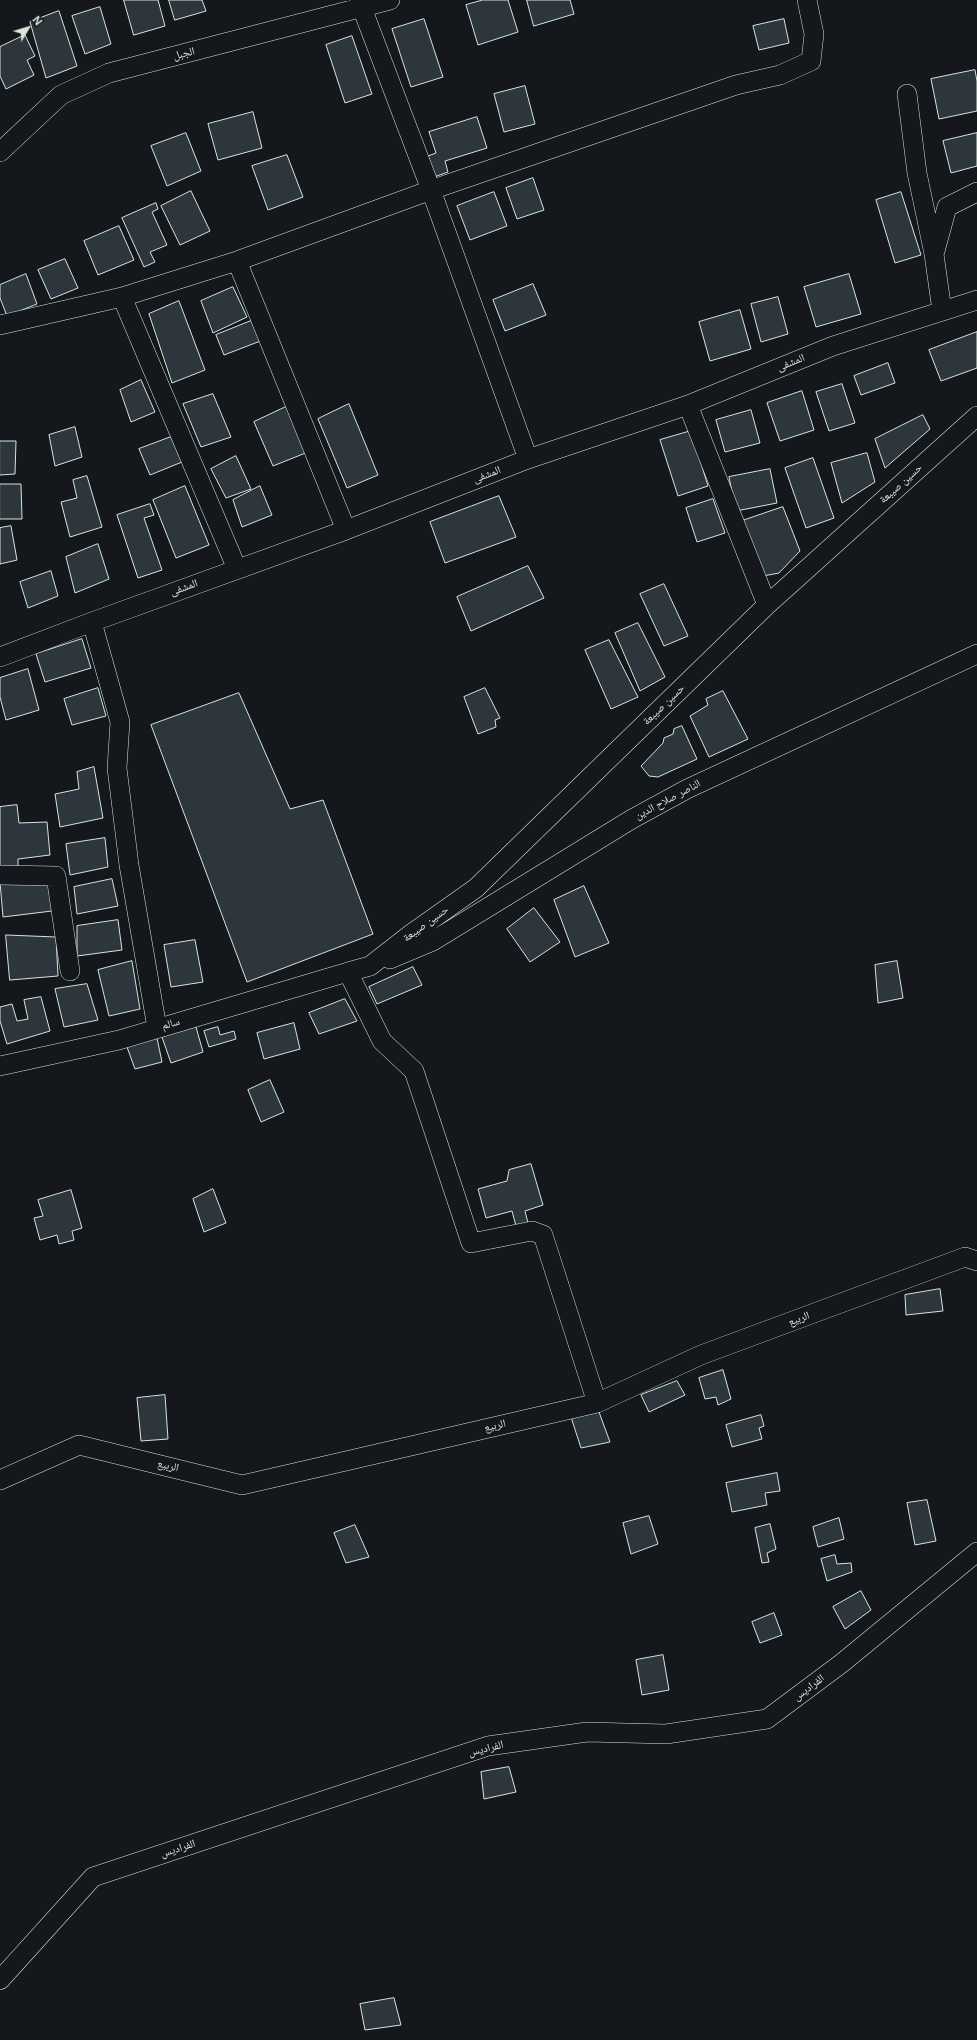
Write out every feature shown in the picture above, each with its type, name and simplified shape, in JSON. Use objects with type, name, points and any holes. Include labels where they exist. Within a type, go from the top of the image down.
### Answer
[{"type":"street","name":"الجبل","points":[[0,152],[61,95],[109,73],[360,4],[390,0]]},
{"type":"street","points":[[0,325],[122,297],[237,260],[431,190],[736,86],[780,75],[811,61],[814,34],[807,0]]},
{"type":"street","points":[[360,4],[431,190],[528,459]]},
{"type":"street","points":[[907,94],[917,173],[934,254],[942,311]]},
{"type":"street","points":[[934,254],[947,207],[977,192]]},
{"type":"street","points":[[237,260],[346,530]]},
{"type":"street","points":[[122,297],[237,569]]},
{"type":"street","name":"المشفى","points":[[0,657],[346,530],[528,459],[688,405],[833,346],[977,300]]},
{"type":"street","points":[[688,405],[767,605]]},
{"type":"street","name":"حسين صيبعة","points":[[344,973],[370,966],[476,888],[767,605],[977,416]]},
{"type":"street","points":[[92,622],[120,722],[116,768],[129,866],[157,1028]]},
{"type":"street","name":"الناصر صلاح الدين","points":[[370,966],[433,941],[632,819],[687,789],[977,654]]},
{"type":"street","points":[[0,875],[56,876],[70,971]]},
{"type":"street","points":[[344,973],[382,1041],[414,1071],[471,1243],[532,1231],[543,1235],[597,1403]]},
{"type":"street","name":"سالم","points":[[0,1066],[119,1040],[344,973]]},
{"type":"street","name":"الربيع","points":[[0,1480],[80,1444],[242,1485],[597,1403],[708,1352],[965,1257],[977,1261]]},
{"type":"street","name":"الفراديس","points":[[0,1980],[93,1877],[488,1746],[587,1732],[666,1734],[767,1719],[842,1663],[977,1552]]},
{"type":"building","points":[[124,0],[158,0],[165,26],[134,35]]},
{"type":"building","points":[[169,0],[202,0],[206,11],[175,20]]},
{"type":"building","points":[[483,0],[508,0],[518,32],[478,45],[466,5]]},
{"type":"building","points":[[527,0],[570,0],[574,14],[534,26]]},
{"type":"building","points":[[100,7],[111,44],[85,54],[72,16]]},
{"type":"building","points":[[59,11],[77,66],[46,78],[30,22]]},
{"type":"building","points":[[424,19],[443,77],[411,87],[392,29]]},
{"type":"building","points":[[784,19],[789,43],[759,50],[753,26]]},
{"type":"building","points":[[25,35],[35,56],[27,60],[34,75],[6,89],[0,76],[0,47]]},
{"type":"building","points":[[352,36],[372,94],[345,103],[326,45]]},
{"type":"building","points":[[975,70],[977,81],[977,111],[939,119],[931,79]]},
{"type":"building","points":[[525,86],[535,124],[504,132],[494,94]]},
{"type":"building","points":[[253,112],[262,148],[218,160],[208,124]]},
{"type":"building","points":[[477,117],[487,148],[445,161],[448,172],[434,177],[428,156],[436,153],[429,132]]},
{"type":"building","points":[[186,133],[201,171],[167,186],[151,146]]},
{"type":"building","points":[[977,133],[977,166],[951,173],[943,141]]},
{"type":"building","points":[[287,155],[303,197],[268,210],[252,166]]},
{"type":"building","points":[[533,178],[544,210],[517,219],[506,188]]},
{"type":"building","points":[[191,191],[210,231],[180,245],[161,206]]},
{"type":"building","points":[[494,192],[507,226],[470,240],[457,206]]},
{"type":"building","points":[[901,192],[921,255],[895,263],[876,200]]},
{"type":"building","points":[[156,203],[158,209],[152,212],[167,245],[150,252],[155,262],[144,267],[122,218]]},
{"type":"building","points":[[119,226],[134,260],[98,275],[84,241]]},
{"type":"building","points":[[65,259],[78,288],[51,299],[38,270]]},
{"type":"building","points":[[26,274],[37,304],[7,316],[0,298],[0,285]]},
{"type":"building","points":[[849,274],[861,314],[816,327],[804,287]]},
{"type":"building","points":[[533,284],[546,315],[505,331],[493,300]]},
{"type":"building","points":[[233,287],[247,317],[213,333],[201,301]]},
{"type":"building","points":[[778,297],[788,334],[761,342],[751,304]]},
{"type":"building","points":[[179,301],[205,370],[172,383],[149,314]]},
{"type":"building","points":[[740,310],[751,349],[710,361],[699,322]]},
{"type":"building","points":[[251,321],[263,340],[224,355],[216,335]]},
{"type":"building","points":[[977,332],[977,368],[941,381],[929,350]]},
{"type":"building","points":[[888,363],[895,383],[861,395],[854,376]]},
{"type":"building","points":[[141,380],[155,412],[131,422],[120,390]]},
{"type":"building","points":[[842,384],[855,423],[829,431],[816,392]]},
{"type":"building","points":[[802,391],[814,430],[780,441],[767,403]]},
{"type":"building","points":[[213,394],[231,437],[201,447],[183,404]]},
{"type":"building","points":[[349,404],[378,475],[347,488],[318,419]]},
{"type":"building","points":[[288,406],[308,452],[273,466],[254,422]]},
{"type":"building","points":[[751,410],[760,443],[725,452],[716,420]]},
{"type":"building","points":[[923,415],[930,429],[885,468],[875,439]]},
{"type":"building","points":[[75,427],[82,457],[55,466],[49,435]]},
{"type":"building","points":[[691,431],[708,486],[678,496],[660,440]]},
{"type":"building","points":[[171,437],[182,462],[150,475],[139,449]]},
{"type":"building","points":[[0,441],[16,441],[15,474],[0,475]]},
{"type":"building","points":[[867,453],[875,482],[842,503],[831,463]]},
{"type":"building","points":[[236,456],[251,489],[226,498],[211,469]]},
{"type":"building","points":[[813,458],[834,518],[806,528],[785,468]]},
{"type":"building","points":[[770,469],[777,503],[736,511],[729,477]]},
{"type":"building","points":[[87,476],[102,527],[70,537],[61,502],[77,498],[73,480]]},
{"type":"building","points":[[0,484],[21,484],[22,519],[0,519]]},
{"type":"building","points":[[185,486],[209,545],[176,558],[153,500]]},
{"type":"building","points":[[260,486],[272,515],[242,527],[233,500]]},
{"type":"building","points":[[499,496],[516,537],[445,563],[430,522]]},
{"type":"building","points":[[713,499],[725,533],[697,542],[686,508]]},
{"type":"building","points":[[150,504],[154,515],[144,518],[162,570],[138,578],[117,515]]},
{"type":"building","points":[[783,507],[800,551],[779,573],[763,576],[742,521]]},
{"type":"building","points":[[11,526],[17,560],[0,564],[0,528]]},
{"type":"building","points":[[98,544],[109,579],[75,593],[66,557]]},
{"type":"building","points":[[528,566],[544,598],[471,631],[457,597]]},
{"type":"building","points":[[51,571],[58,596],[28,608],[20,582]]},
{"type":"building","points":[[664,584],[688,636],[664,646],[640,594]]},
{"type":"building","points":[[638,623],[665,677],[640,691],[615,633]]},
{"type":"building","points":[[82,639],[91,668],[45,682],[36,654]]},
{"type":"building","points":[[609,640],[638,697],[611,709],[585,650]]},
{"type":"building","points":[[28,669],[39,710],[6,720],[0,697],[0,678]]},
{"type":"building","points":[[98,688],[106,716],[72,725],[64,699]]},
{"type":"building","points":[[485,688],[500,718],[495,720],[496,727],[478,734],[464,697]]},
{"type":"building","points":[[723,691],[748,739],[709,757],[690,716],[708,705],[706,699]]},
{"type":"building","points":[[239,693],[290,809],[323,800],[373,934],[247,982],[151,725]]},
{"type":"building","points":[[682,726],[697,759],[658,777],[649,776],[641,766],[663,743],[664,738],[673,734],[674,729]]},
{"type":"building","points":[[94,767],[103,818],[60,827],[55,794],[79,789],[77,772]]},
{"type":"building","points":[[17,805],[19,823],[47,822],[50,855],[18,859],[18,868],[0,871],[0,807]]},
{"type":"building","points":[[105,838],[108,867],[70,875],[66,844]]},
{"type":"building","points":[[112,879],[118,906],[77,914],[74,887]]},
{"type":"building","points":[[49,880],[52,911],[3,917],[0,882]]},
{"type":"building","points":[[584,886],[609,943],[575,957],[554,900]]},
{"type":"building","points":[[534,908],[560,942],[530,962],[507,929]]},
{"type":"building","points":[[118,920],[122,950],[77,956],[77,926]]},
{"type":"building","points":[[6,935],[56,937],[58,976],[10,980]]},
{"type":"building","points":[[195,940],[203,982],[171,987],[164,945]]},
{"type":"building","points":[[132,961],[140,1009],[109,1016],[98,970]]},
{"type":"building","points":[[897,961],[903,998],[878,1003],[875,965]]},
{"type":"building","points":[[413,967],[422,985],[377,1004],[369,987]]},
{"type":"building","points":[[87,984],[98,1020],[64,1027],[55,989]]},
{"type":"building","points":[[41,997],[50,1031],[7,1044],[0,1021],[0,1007],[12,1004],[17,1021],[28,1019],[24,1000]]},
{"type":"building","points":[[345,999],[357,1021],[319,1034],[309,1013]]},
{"type":"building","points":[[294,1023],[300,1049],[264,1059],[257,1033]]},
{"type":"building","points":[[196,1027],[203,1052],[171,1063],[162,1037]]},
{"type":"building","points":[[218,1027],[220,1035],[234,1031],[236,1039],[209,1047],[204,1031]]},
{"type":"building","points":[[157,1038],[162,1062],[135,1069],[127,1047]]},
{"type":"building","points":[[270,1080],[284,1112],[261,1122],[248,1090]]},
{"type":"building","points":[[531,1164],[543,1205],[525,1211],[528,1223],[516,1226],[512,1211],[486,1218],[478,1189],[507,1181],[509,1170]]},
{"type":"building","points":[[213,1189],[226,1223],[204,1232],[193,1199]]},
{"type":"building","points":[[71,1190],[82,1228],[72,1231],[74,1240],[59,1244],[57,1235],[40,1240],[34,1218],[43,1216],[38,1200]]},
{"type":"building","points":[[940,1289],[943,1311],[906,1315],[905,1295]]},
{"type":"building","points":[[723,1370],[731,1399],[718,1405],[716,1397],[705,1399],[699,1378]]},
{"type":"building","points":[[677,1381],[685,1395],[649,1412],[641,1395]]},
{"type":"building","points":[[165,1395],[168,1439],[141,1441],[137,1398]]},
{"type":"building","points":[[599,1412],[610,1442],[581,1448],[571,1417]]},
{"type":"building","points":[[761,1415],[764,1426],[759,1428],[762,1439],[732,1447],[726,1425]]},
{"type":"building","points":[[777,1473],[780,1491],[765,1493],[767,1505],[732,1512],[726,1483]]},
{"type":"building","points":[[927,1500],[936,1541],[915,1545],[907,1503]]},
{"type":"building","points":[[649,1516],[658,1544],[631,1554],[623,1523]]},
{"type":"building","points":[[839,1518],[844,1539],[818,1547],[813,1527]]},
{"type":"building","points":[[770,1524],[776,1549],[767,1553],[769,1562],[762,1563],[755,1528]]},
{"type":"building","points":[[355,1525],[369,1557],[346,1563],[334,1533]]},
{"type":"building","points":[[835,1555],[837,1564],[851,1563],[852,1572],[827,1581],[821,1559]]},
{"type":"building","points":[[861,1591],[871,1610],[845,1629],[833,1607]]},
{"type":"building","points":[[774,1613],[782,1635],[760,1643],[752,1622]]},
{"type":"building","points":[[663,1655],[669,1690],[642,1695],[636,1660]]},
{"type":"building","points":[[509,1767],[516,1792],[484,1799],[481,1772]]},
{"type":"building","points":[[394,1998],[401,2025],[365,2030],[360,2004]]}]
